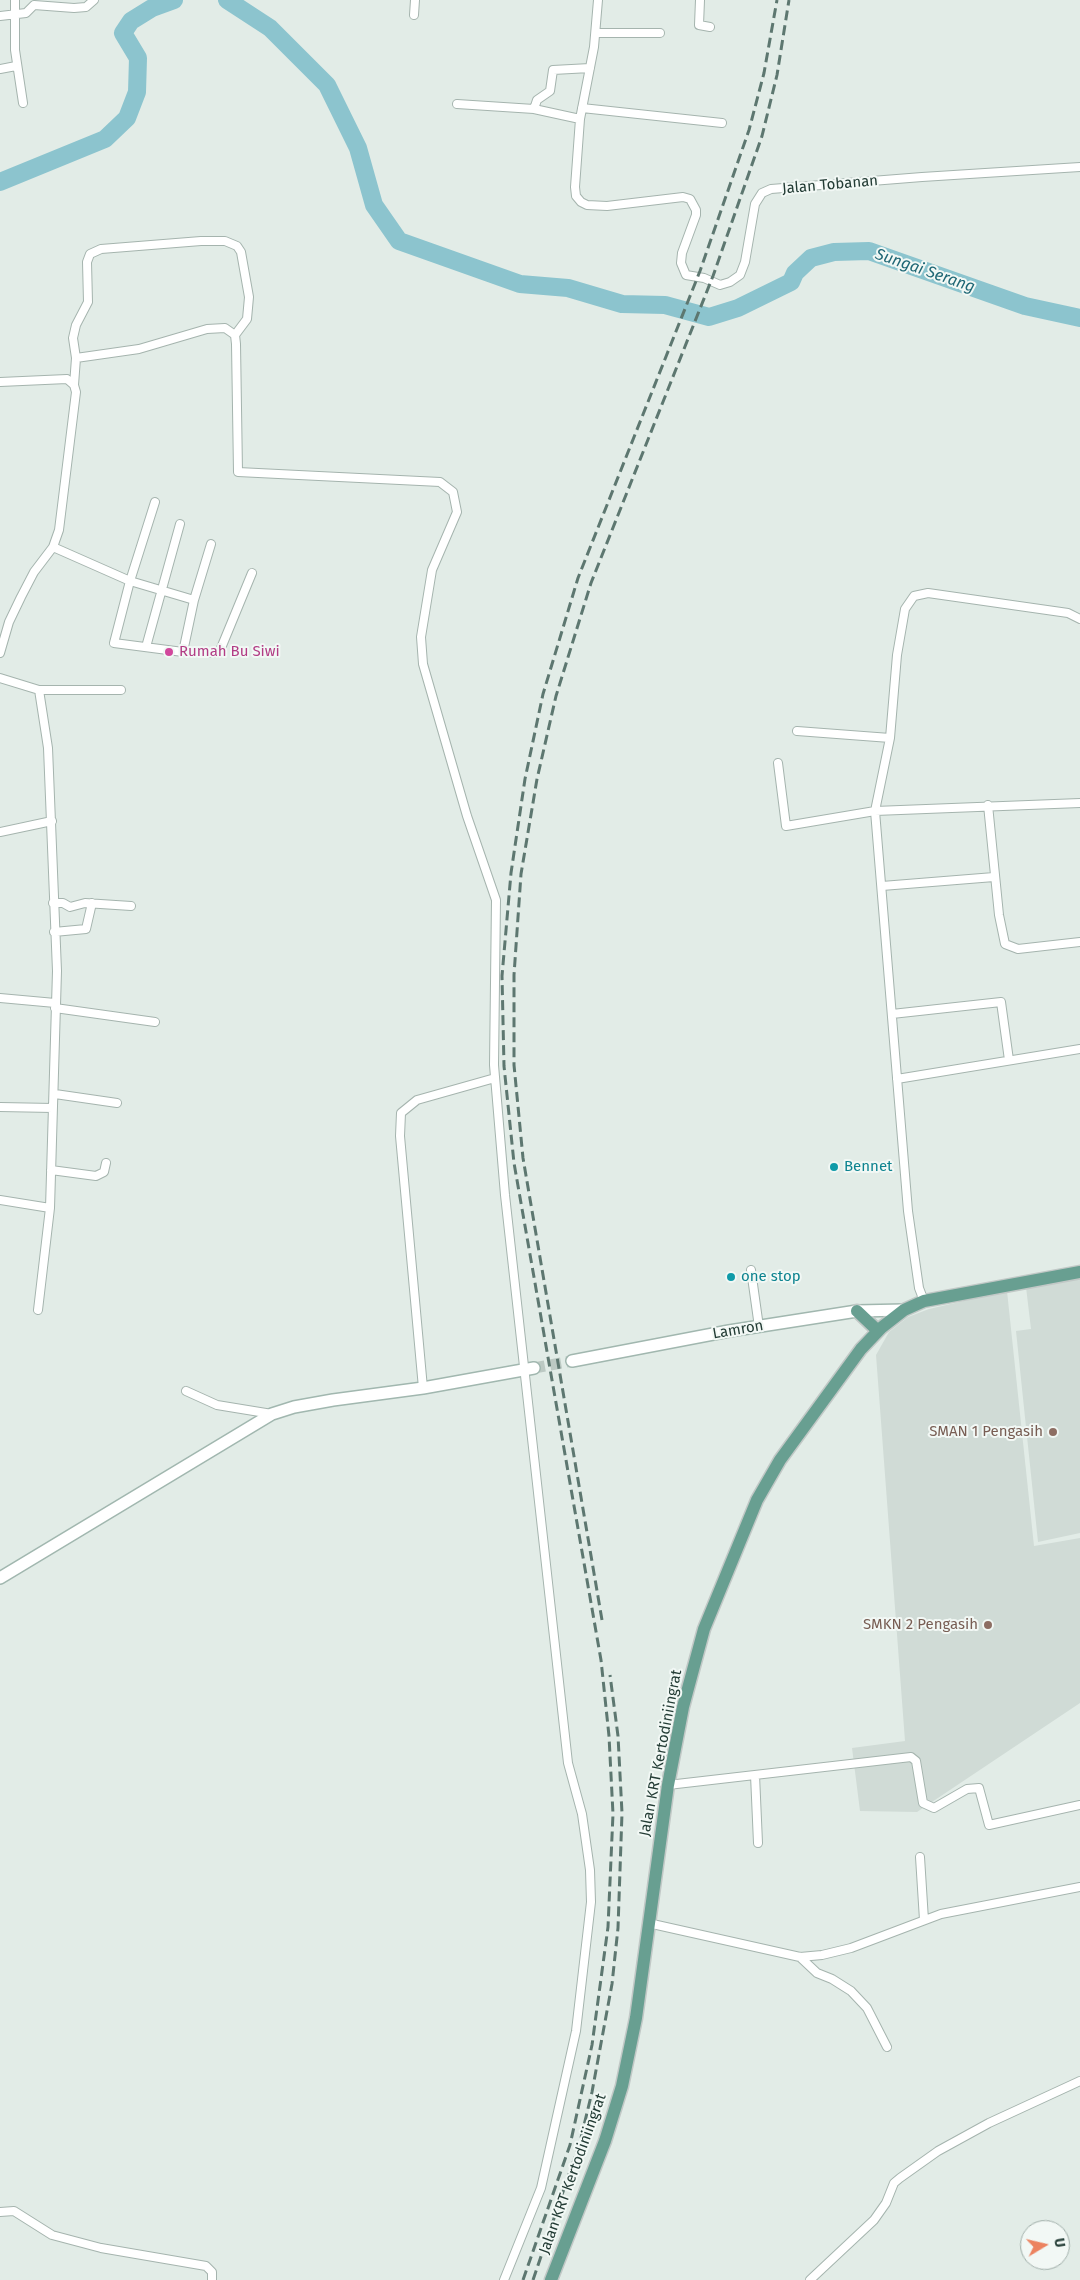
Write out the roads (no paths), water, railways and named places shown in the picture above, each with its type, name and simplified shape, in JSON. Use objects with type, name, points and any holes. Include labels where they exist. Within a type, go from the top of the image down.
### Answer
[{"type":"main road","name":"Jalan KRT Kertodiniingrat","points":[[551,2280],[605,2142],[622,2086],[636,2018],[668,1785],[683,1707],[704,1629],[757,1500],[780,1460],[861,1349],[878,1330],[904,1310],[924,1301],[1080,1272]]},
{"type":"main road","points":[[857,1311],[878,1330]]},
{"type":"street","points":[[15,0],[16,66],[23,103]]},
{"type":"street","points":[[0,16],[26,13],[34,5],[74,8],[86,6],[94,0]]},
{"type":"street","points":[[414,15],[415,0]]},
{"type":"street","name":"Jalan Tobanan","points":[[598,0],[596,33],[580,118],[576,196],[581,202],[588,205],[607,206],[683,197],[690,199],[696,210],[696,215],[682,253],[682,270],[686,275],[704,278],[720,285],[730,282],[740,275],[745,262],[755,204],[762,193],[772,190],[922,176],[1080,167]]},
{"type":"street","points":[[700,0],[699,25],[710,27]]},
{"type":"street","points":[[596,33],[660,33]]},
{"type":"street","points":[[0,69],[16,66]]},
{"type":"street","points":[[534,109],[537,100],[550,91],[553,70],[590,68]]},
{"type":"street","points":[[457,104],[534,109],[580,118]]},
{"type":"street","points":[[582,108],[722,123]]},
{"type":"street","points":[[0,653],[10,622],[21,597],[34,572],[52,547],[59,530],[67,478],[76,392],[74,385],[76,358],[73,338],[76,325],[88,302],[87,262],[90,254],[102,248],[225,241],[237,246],[243,260],[249,298],[247,319],[235,335],[238,472],[440,482],[453,492],[457,512],[432,570],[421,637],[423,664],[467,816],[496,900],[495,1078],[528,1369],[568,1763],[586,1838],[591,1902],[576,2031],[541,2188],[504,2280]]},
{"type":"street","points":[[76,358],[139,349],[207,329],[225,328],[235,335]]},
{"type":"street","points":[[0,382],[67,379],[74,385]]},
{"type":"street","points":[[155,502],[130,581],[114,643],[214,654],[223,649],[252,573]]},
{"type":"street","points":[[146,647],[180,524]]},
{"type":"street","points":[[183,652],[194,600],[211,544]]},
{"type":"street","points":[[52,547],[130,581],[194,600]]},
{"type":"street","points":[[924,1301],[919,1288],[908,1211],[875,810],[890,738],[897,655],[905,609],[914,596],[928,593],[1068,614],[1080,619]]},
{"type":"street","points":[[0,678],[39,690],[121,690]]},
{"type":"street","points":[[38,1310],[50,1208],[57,971],[48,748],[39,690]]},
{"type":"street","points":[[797,730],[890,738]]},
{"type":"street","points":[[778,763],[786,826],[875,810],[1080,803]]},
{"type":"street","points":[[988,805],[998,915],[1005,944],[1018,949],[1080,942]]},
{"type":"street","points":[[0,832],[52,821]]},
{"type":"street","points":[[882,886],[994,877]]},
{"type":"street","points":[[53,903],[63,903],[72,907],[83,903],[131,906]]},
{"type":"street","points":[[54,932],[86,929],[92,903]]},
{"type":"street","points":[[0,998],[156,1022]]},
{"type":"street","points":[[892,1014],[1001,1002],[1009,1060]]},
{"type":"street","points":[[897,1079],[1080,1049]]},
{"type":"street","points":[[423,1388],[400,1136],[401,1113],[417,1100],[495,1078]]},
{"type":"street","points":[[54,1094],[117,1103]]},
{"type":"street","points":[[0,1107],[53,1108]]},
{"type":"street","points":[[51,1170],[96,1176],[104,1172],[106,1163]]},
{"type":"street","points":[[0,1200],[50,1208]]},
{"type":"street","points":[[751,1270],[759,1327]]},
{"type":"street","name":"Lamron","points":[[572,1361],[857,1311],[904,1310]]},
{"type":"street","points":[[0,1578],[272,1414],[294,1407],[333,1400],[423,1388],[528,1369]]},
{"type":"street","points":[[186,1391],[217,1405],[272,1414]]},
{"type":"street","points":[[668,1785],[912,1757],[916,1761],[924,1803],[934,1808],[966,1789],[979,1788],[989,1826],[1080,1805]]},
{"type":"street","points":[[755,1775],[758,1844]]},
{"type":"street","points":[[920,1857],[924,1920]]},
{"type":"street","points":[[648,1923],[800,1957],[838,1952],[941,1914],[1080,1887]]},
{"type":"street","points":[[800,1957],[817,1973],[832,1979],[851,1991],[867,2008],[887,2047]]},
{"type":"street","points":[[810,2280],[874,2220],[886,2203],[894,2183],[900,2178],[938,2151],[989,2123],[1080,2081]]},
{"type":"street","points":[[0,2212],[14,2211],[52,2235],[101,2248],[206,2266],[212,2272],[212,2280]]},
{"type":"waterway","points":[[0,182],[105,139],[127,118],[137,92],[138,58],[123,33],[131,21],[152,8],[174,0]]},
{"type":"waterway","name":"Sungai Serang","points":[[227,0],[270,28],[327,85],[358,148],[374,205],[399,241],[520,284],[568,288],[622,304],[665,305],[709,317],[738,308],[791,282],[795,273],[811,258],[834,252],[869,251],[1025,306],[1080,318]]},
{"type":"tunnel","points":[[534,1368],[572,1361]]},
{"type":"railway","points":[[523,2280],[570,2145],[592,2045],[608,1927],[613,1814],[609,1736],[601,1660],[514,1163],[504,1066],[502,976],[511,873],[525,779],[543,694],[578,578],[700,271],[749,130],[764,73],[777,0]]},
{"type":"railway","points":[[602,1620],[523,1158],[514,1065],[514,975],[521,874],[537,779],[556,696],[591,583],[713,276],[762,136],[777,75],[789,0]]},
{"type":"railway","points":[[533,2280],[580,2142],[592,2092],[612,1984],[618,1928],[622,1813],[618,1736],[610,1675]]},
{"type":"place","name":"Rumah Bu Siwi","points":[[169,652]]},
{"type":"place","name":"Bennet","points":[[834,1167]]},
{"type":"place","name":"one stop","points":[[731,1277]]},
{"type":"place","name":"SMAN 1 Pengasih","points":[[1053,1432]]},
{"type":"place","name":"SMKN 2 Pengasih","points":[[988,1625]]}]
